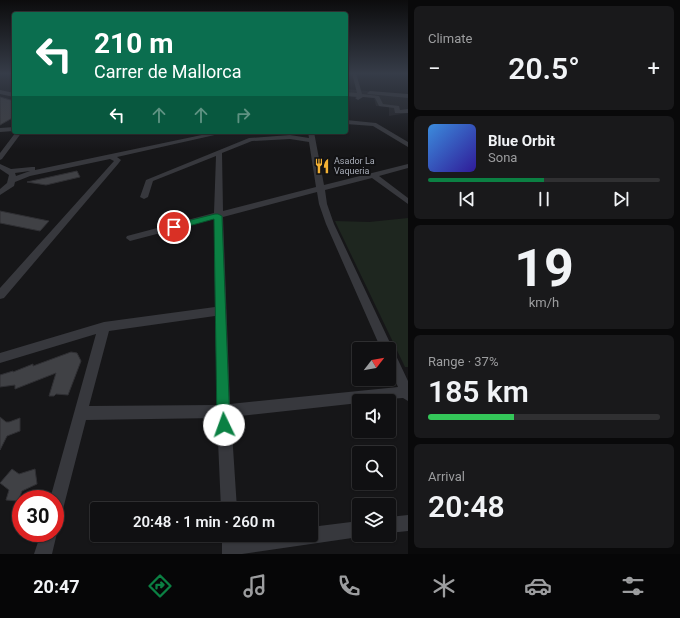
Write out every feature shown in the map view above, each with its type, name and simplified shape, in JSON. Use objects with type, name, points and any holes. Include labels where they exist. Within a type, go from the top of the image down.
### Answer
[{"type":"street","points":[[378,99],[381,105],[397,107]]},
{"type":"street","points":[[388,106],[390,99]]},
{"type":"street","points":[[391,99],[397,107],[397,112],[408,111],[406,99]]},
{"type":"street","points":[[348,122],[374,124],[408,145]]},
{"type":"street","points":[[0,130],[12,131]]},
{"type":"street","points":[[0,130],[8,133],[7,138]]},
{"type":"street","points":[[0,147],[12,134]]},
{"type":"street","points":[[0,158],[13,134]]},
{"type":"street","points":[[0,166],[11,171],[28,170],[197,134]]},
{"type":"street","points":[[0,193],[12,180],[28,174],[214,134]]},
{"type":"street","points":[[144,197],[150,180],[251,139],[312,136],[323,204],[330,224],[384,342]]},
{"type":"street","points":[[219,152],[218,216],[220,311],[223,411],[229,502]]},
{"type":"street","points":[[0,295],[116,163],[118,160],[110,156]]},
{"type":"street","points":[[130,238],[408,166]]},
{"type":"street","points":[[11,171],[13,175],[12,180]]},
{"type":"street","points":[[373,175],[408,202]]},
{"type":"street","points":[[0,358],[104,327],[220,311]]},
{"type":"street","points":[[60,490],[104,327]]},
{"type":"street","points":[[81,413],[223,411],[407,393],[396,369]]},
{"type":"street","points":[[396,524],[408,523]]},
{"type":"street","points":[[231,545],[352,531]]},
{"type":"street","points":[[43,554],[46,542]]},
{"type":"shaded area","points":[[374,99],[408,99],[408,113],[389,116],[389,107],[376,106]]},
{"type":"shaded area","points":[[408,218],[408,367],[405,367],[396,348],[396,342],[393,342],[335,221],[369,222]]},
{"type":"building","points":[[0,99],[12,100],[12,118],[0,125]]},
{"type":"building","points":[[77,171],[80,177],[46,185],[27,182]]},
{"type":"building","points":[[0,211],[49,221],[40,231],[0,223]]},
{"type":"building","points":[[71,352],[77,353],[81,361],[68,395],[56,394],[54,396],[49,396],[56,373],[15,389],[15,385],[0,387],[0,375],[13,372],[33,364],[33,366]]},
{"type":"building","points":[[0,417],[6,422],[20,418],[20,431],[7,436],[0,450]]},
{"type":"building","points":[[12,469],[19,474],[35,469],[37,484],[24,490],[12,490],[12,500],[6,500],[9,490],[0,483]]},
{"type":"place","name":"Asador La Vaqueria","points":[[322,166]]},
{"type":"route","points":[[174,227],[218,216],[224,425]]}]
